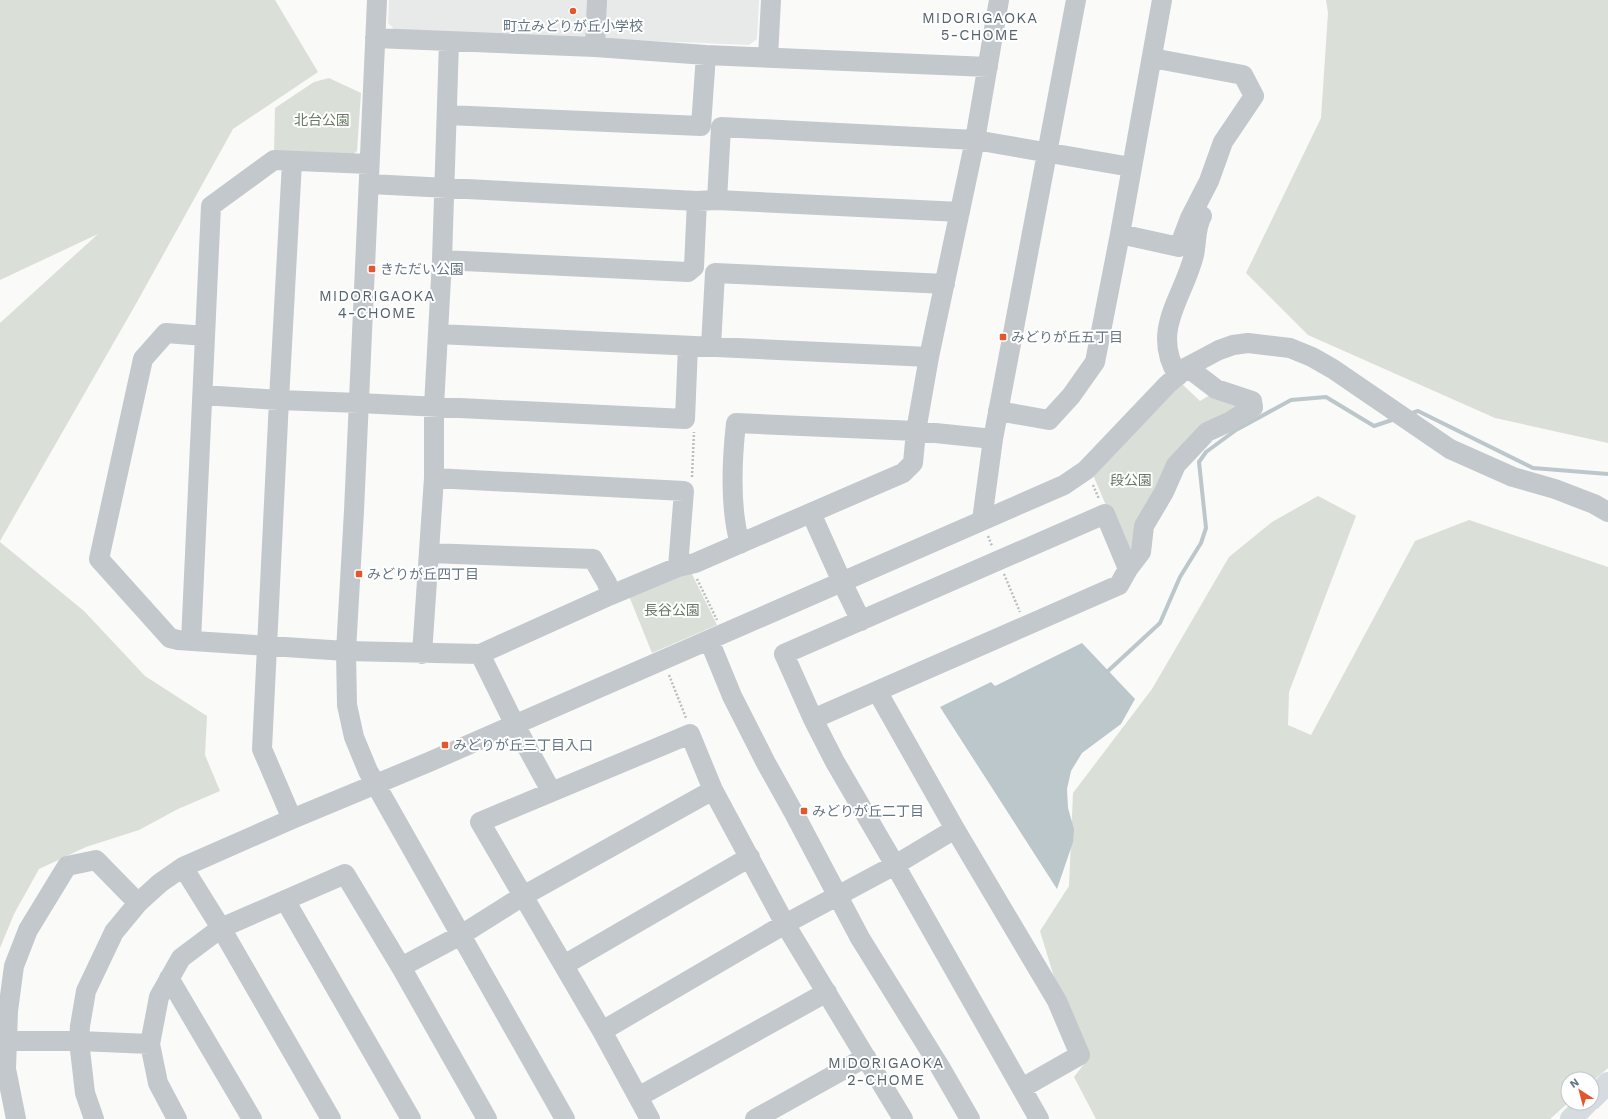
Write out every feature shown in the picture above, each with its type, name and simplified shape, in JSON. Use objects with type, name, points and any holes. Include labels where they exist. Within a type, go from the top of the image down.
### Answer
[{"type":"highway","points":[[1600,1090],[1608,1083]]},
{"type":"highway","points":[[1571,1119],[1580,1111]]},
{"type":"street","points":[[377,0],[369,164],[370,184],[346,651],[347,705],[352,730],[368,771],[565,1119]]},
{"type":"street","points":[[594,47],[597,0]]},
{"type":"street","points":[[768,57],[771,0]]},
{"type":"street","points":[[205,336],[166,333],[143,359],[99,559],[170,638],[191,641],[346,651],[422,654],[480,654],[610,595],[678,567],[695,563],[740,544],[903,474],[913,463],[916,431],[929,356],[975,140],[999,0]]},
{"type":"street","points":[[984,525],[993,439],[1076,0]]},
{"type":"street","points":[[998,411],[1049,420],[1071,396],[1095,362],[1120,234],[1162,0]]},
{"type":"street","points":[[375,38],[594,47],[706,55],[988,67]]},
{"type":"street","points":[[422,654],[434,478],[434,406],[442,260],[449,42]]},
{"type":"street","points":[[447,115],[701,126],[706,55]]},
{"type":"street","points":[[813,719],[1119,585],[1141,552],[1144,526],[1164,492],[1176,465],[1207,432],[1231,421],[1253,407],[1252,401],[1216,388],[1171,364],[1166,340],[1169,320],[1194,256],[1199,222],[1220,185],[1233,145],[1260,105],[1243,75],[1152,58]]},
{"type":"street","points":[[1120,234],[1179,247],[1190,218],[1210,180],[1223,142],[1254,96]]},
{"type":"street","points":[[718,200],[721,127],[975,140],[1131,167]]},
{"type":"street","points":[[191,641],[211,206],[274,160],[292,162],[369,164]]},
{"type":"street","points":[[292,162],[262,750],[292,819]]},
{"type":"street","points":[[370,184],[697,201],[718,200],[960,212]]},
{"type":"street","points":[[442,260],[688,272],[694,267],[697,201]]},
{"type":"street","points":[[711,346],[715,273],[945,284]]},
{"type":"street","points":[[438,334],[929,356]]},
{"type":"street","points":[[94,1119],[85,1093],[79,1041],[86,990],[114,932],[138,903],[160,883],[183,867],[292,819],[515,725],[842,582],[984,525],[1064,485],[1086,470],[1182,371],[1197,361],[1233,345],[1248,343],[1290,348],[1312,357],[1333,369],[1450,449],[1513,478],[1555,489],[1594,504],[1608,512]]},
{"type":"street","points":[[203,395],[279,400],[434,406],[685,419],[688,346]]},
{"type":"street","points":[[740,544],[736,529],[732,459],[736,423],[916,431],[993,439]]},
{"type":"street","points":[[434,478],[684,491],[678,567]]},
{"type":"street","points":[[811,513],[861,621]]},
{"type":"street","points":[[1039,1119],[835,762],[813,719],[784,654],[1106,514],[1128,570]]},
{"type":"street","points":[[428,553],[593,559],[608,583],[610,595]]},
{"type":"street","points":[[709,640],[732,696],[766,763],[796,815],[837,896],[860,938],[940,1067],[970,1119]]},
{"type":"street","points":[[480,654],[515,725],[551,792]]},
{"type":"street","points":[[877,691],[955,829],[1057,1001],[1080,1055],[1022,1088]]},
{"type":"street","points":[[650,1119],[602,1031],[480,822],[690,734],[713,790],[786,924],[903,1119]]},
{"type":"street","points":[[401,967],[461,935],[524,896],[713,790]]},
{"type":"street","points":[[602,1031],[786,924],[895,865],[955,829]]},
{"type":"street","points":[[564,965],[750,857]]},
{"type":"street","points":[[16,1119],[6,1069],[6,1041],[14,966],[28,930],[67,866],[96,860],[138,903]]},
{"type":"street","points":[[183,867],[221,928],[330,1119]]},
{"type":"street","points":[[177,1119],[158,1083],[150,1044],[159,997],[181,958],[221,928],[345,874],[401,967],[484,1118]]},
{"type":"street","points":[[285,900],[411,1119]]},
{"type":"street","points":[[169,978],[252,1119]]},
{"type":"street","points":[[638,1097],[828,992]]},
{"type":"street","points":[[6,1041],[79,1041],[150,1044]]},
{"type":"street","points":[[755,1119],[866,1057]]},
{"type":"path","points":[[1091,481],[1101,504]]},
{"type":"path","points":[[984,525],[1026,625]]},
{"type":"path","points":[[663,660],[689,726],[690,734]]},
{"type":"shaded area","name":"町立みどりが丘小学校","points":[[389,0],[759,0],[757,39],[749,45],[395,30],[388,23]]},
{"type":"shaded area","points":[[1082,643],[1135,699],[1121,724],[1082,753],[1071,771],[1067,789],[1068,808],[1074,829],[1073,842],[1057,889],[940,707],[991,682],[995,686]]},
{"type":"green space","points":[[0,0],[275,0],[318,72],[233,129],[137,302],[0,541],[0,323],[98,234],[0,280]]},
{"type":"green space","points":[[1326,0],[1608,0],[1608,443],[1495,418],[1308,335],[1246,273],[1321,118],[1328,13]]},
{"type":"green space","name":"北台公園","points":[[329,78],[361,93],[357,151],[349,158],[274,154],[275,108],[314,82]]},
{"type":"green space","name":"段公園","points":[[1182,384],[1200,401],[1215,392],[1245,403],[1207,429],[1136,554],[1126,552],[1093,475]]},
{"type":"green space","points":[[1318,496],[1356,516],[1289,692],[1288,725],[1311,735],[1415,541],[1469,520],[1608,567],[1608,1068],[1600,1075],[1600,1071],[1560,1071],[1560,1110],[1550,1119],[1096,1119],[1074,1077],[1087,1060],[1061,1000],[1040,931],[1069,886],[1073,793],[1152,689],[1229,557],[1272,522]]},
{"type":"green space","points":[[0,542],[84,611],[145,676],[207,716],[205,755],[220,791],[178,809],[139,830],[86,847],[39,869],[14,914],[0,948]]},
{"type":"green space","name":"長谷公園","points":[[690,570],[717,625],[652,653],[629,596]]},
{"type":"waterway","points":[[1108,671],[1160,623],[1180,577],[1201,543],[1206,528],[1199,462],[1206,452],[1236,430],[1291,400],[1326,397],[1374,426],[1395,419]]},
{"type":"waterway","points":[[1409,414],[1418,411],[1533,468],[1608,474]]},
{"type":"place","name":"町立みどりが丘小学校","points":[[573,11]]},
{"type":"place","name":"きただい公園","points":[[372,269]]},
{"type":"place","name":"みどりが丘五丁目","points":[[1003,337]]},
{"type":"place","name":"みどりが丘四丁目","points":[[359,574]]},
{"type":"place","name":"みどりが丘三丁目入口","points":[[445,745]]},
{"type":"place","name":"みどりが丘二丁目","points":[[804,811]]},
{"type":"district","name":"MIDORIGAOKA 5-CHOME","points":[[980,26]]},
{"type":"district","name":"MIDORIGAOKA 4-CHOME","points":[[377,304]]},
{"type":"district","name":"MIDORIGAOKA 2-CHOME","points":[[886,1072]]}]
